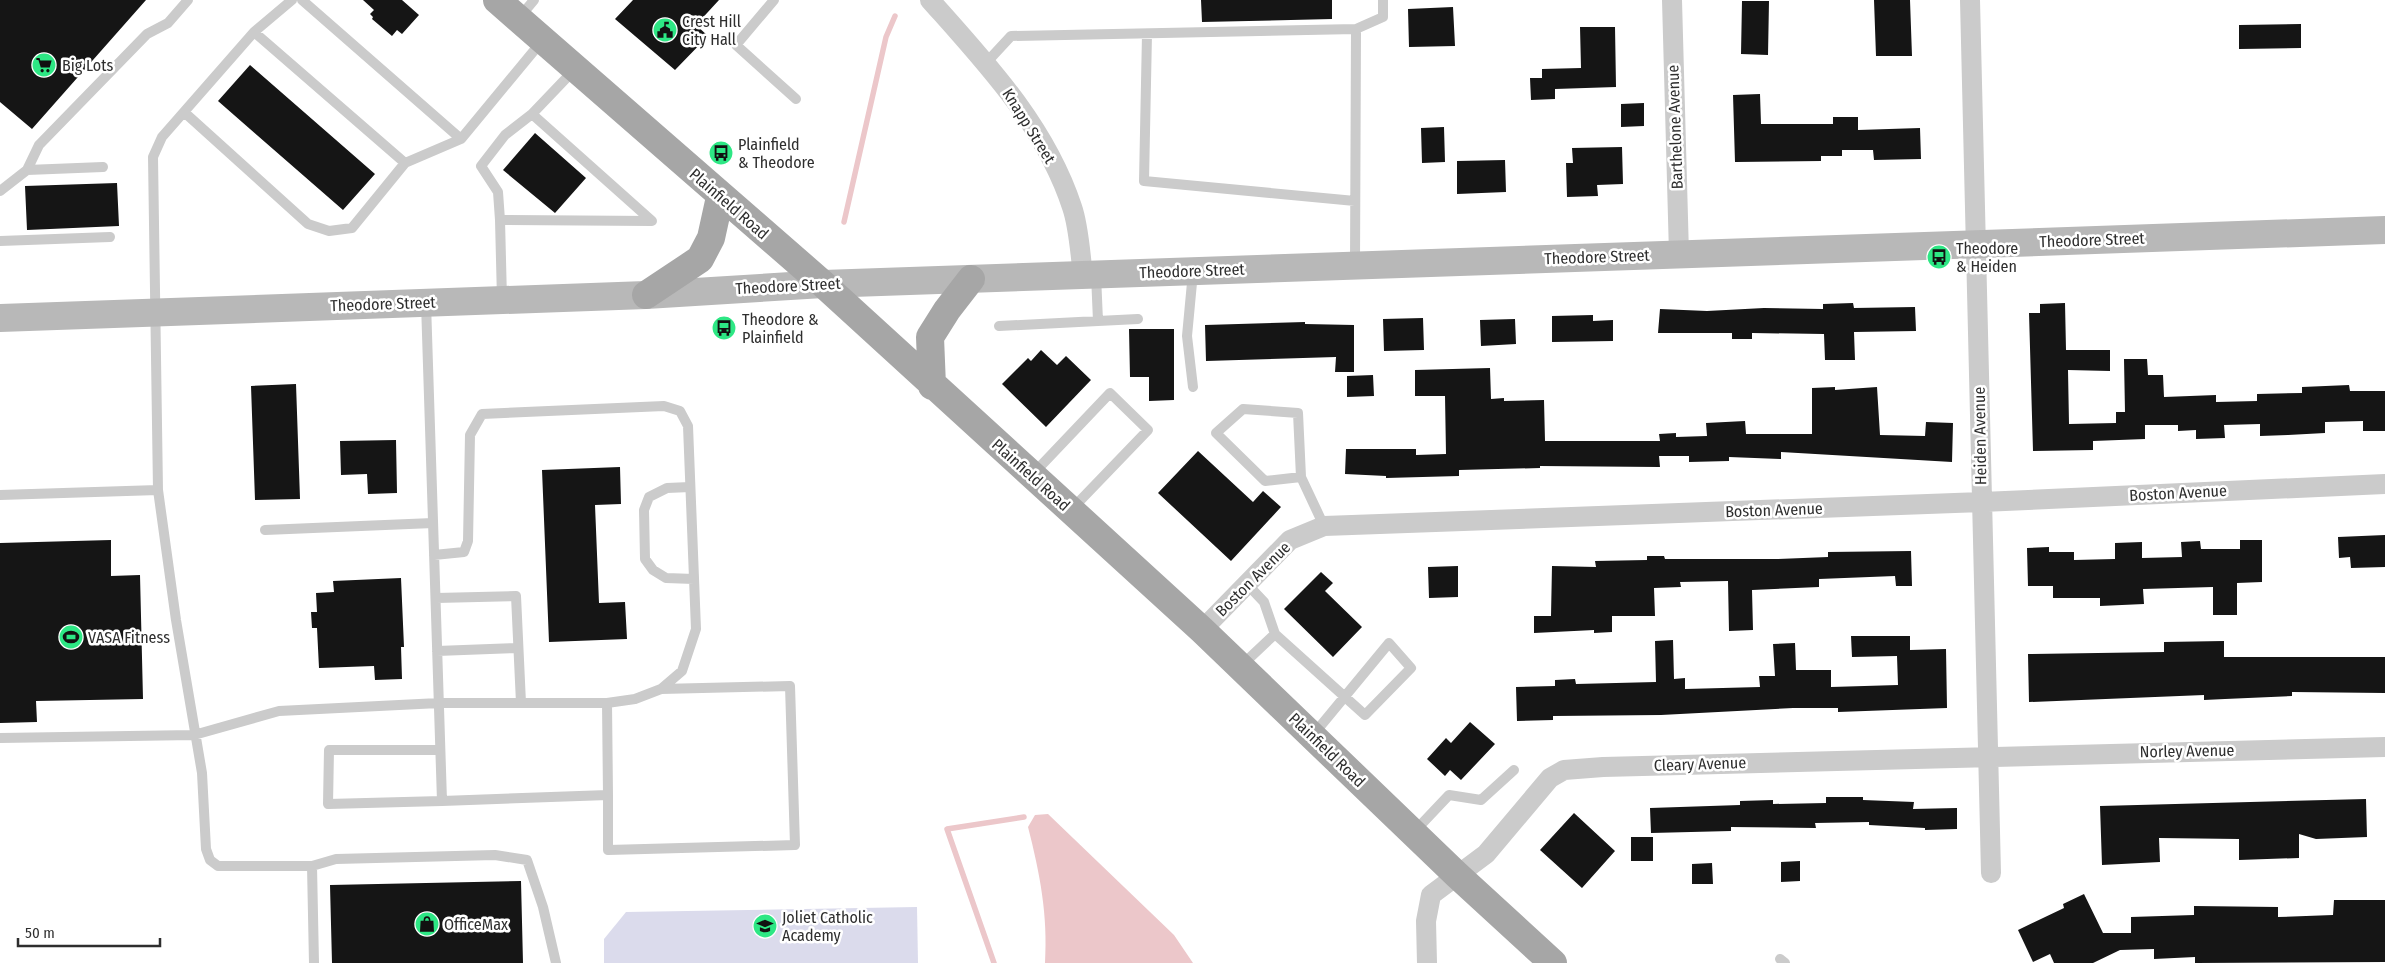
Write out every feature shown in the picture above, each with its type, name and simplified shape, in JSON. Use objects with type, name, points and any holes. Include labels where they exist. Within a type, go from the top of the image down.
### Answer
[{"type":"main road","name":"Plainfield Road","points":[[497,0],[526,10],[542,40],[822,284],[1202,630],[1457,875],[1552,963]]},
{"type":"main road","points":[[646,295],[700,259],[711,238],[720,197]]},
{"type":"main road","name":"Theodore Street","points":[[0,318],[646,295],[822,284],[2385,230]]},
{"type":"main road","points":[[932,386],[930,337],[947,310],[971,279]]},
{"type":"street","name":"Knapp Street","points":[[930,0],[1018,103],[1052,160],[1073,208],[1090,275]]},
{"type":"street","name":"Barthelone Avenue","points":[[1672,0],[1679,254]]},
{"type":"street","name":"Heiden Avenue","points":[[1970,0],[1991,873]]},
{"type":"street","name":"Boston Avenue","points":[[1202,630],[1290,540],[1324,526],[1982,502],[2385,484]]},
{"type":"street","name":"Norley Avenue","points":[[1988,755],[2385,747]]},
{"type":"street","name":"Cleary Avenue","points":[[1427,963],[1426,921],[1431,894],[1486,854],[1550,778],[1564,770],[1603,766],[1988,755]]},
{"type":"lane","points":[[0,191],[26,170],[39,146],[147,34],[168,23],[188,0]]},
{"type":"lane","points":[[292,0],[254,32],[162,137],[153,157],[158,490],[194,735],[202,774],[206,848],[210,860],[218,866],[312,866],[336,859],[495,855],[527,860],[543,906],[556,963]]},
{"type":"lane","points":[[302,0],[461,140]]},
{"type":"lane","points":[[774,0],[736,45],[796,99]]},
{"type":"lane","points":[[986,64],[1011,36],[1356,29],[1383,17],[1383,0]]},
{"type":"lane","points":[[1355,265],[1356,29]]},
{"type":"lane","points":[[254,32],[406,163]]},
{"type":"lane","points":[[1147,34],[1144,181],[1355,201]]},
{"type":"lane","points":[[184,112],[308,224],[329,231],[352,228],[406,163],[461,140],[542,40]]},
{"type":"lane","points":[[502,300],[498,192],[481,166],[505,135],[532,114],[575,69]]},
{"type":"lane","points":[[500,220],[652,221],[532,114]]},
{"type":"lane","points":[[26,170],[103,167]]},
{"type":"lane","points":[[0,241],[110,237]]},
{"type":"lane","points":[[1193,271],[1187,336],[1193,387]]},
{"type":"lane","points":[[1090,275],[1098,321]]},
{"type":"lane","points":[[426,302],[442,801]]},
{"type":"lane","points":[[999,326],[1138,319]]},
{"type":"lane","points":[[1032,476],[1110,393],[1148,430],[1070,511]]},
{"type":"lane","points":[[0,738],[194,735],[280,711],[439,703],[607,704],[636,699],[661,689],[682,671],[696,629],[688,426],[680,411],[664,406],[482,414],[470,435],[468,541],[464,552],[434,555]]},
{"type":"lane","points":[[1301,477],[1265,481],[1216,433],[1243,409],[1298,413],[1301,477],[1324,526]]},
{"type":"lane","points":[[690,487],[667,488],[649,497],[644,510],[645,559],[653,570],[666,578],[694,579]]},
{"type":"lane","points":[[0,495],[158,490]]},
{"type":"lane","points":[[265,530],[433,523]]},
{"type":"lane","points":[[1247,584],[1264,602],[1275,634],[1344,698],[1365,716],[1411,668],[1389,643],[1344,698],[1312,736]]},
{"type":"lane","points":[[436,598],[516,596],[521,703]]},
{"type":"lane","points":[[1241,667],[1275,634]]},
{"type":"lane","points":[[437,651],[518,648]]},
{"type":"lane","points":[[607,704],[608,850],[795,845],[790,686],[661,689]]},
{"type":"lane","points":[[440,750],[329,750],[328,804],[608,795]]},
{"type":"lane","points":[[1413,833],[1449,795],[1481,800],[1514,770]]},
{"type":"lane","points":[[312,866],[314,963]]},
{"type":"shaded area","points":[[1048,814],[1174,935],[1193,963],[1045,963],[1046,945],[1042,895],[1028,827],[1035,815]]},
{"type":"shaded area","name":"Joliet Catholic Academy","points":[[917,907],[918,963],[604,963],[604,939],[626,912]]},
{"type":"building","name":"Big Lots","points":[[0,0],[146,0],[32,129],[0,102]]},
{"type":"building","points":[[363,0],[402,0],[419,15],[402,34],[397,30],[392,36],[372,19],[373,17],[370,14],[374,10]]},
{"type":"building","name":"Crest Hill City Hall","points":[[633,0],[719,0],[696,25],[708,36],[675,70],[615,19]]},
{"type":"building","points":[[1201,0],[1332,0],[1332,19],[1202,22]]},
{"type":"building","points":[[1874,0],[1910,0],[1912,56],[1876,56]]},
{"type":"building","points":[[1742,1],[1769,1],[1768,55],[1741,54]]},
{"type":"building","points":[[1453,7],[1455,46],[1409,47],[1408,9]]},
{"type":"building","points":[[2301,24],[2301,48],[2239,49],[2239,25]]},
{"type":"building","points":[[1580,27],[1615,27],[1616,87],[1555,89],[1555,99],[1531,100],[1530,78],[1542,78],[1542,69],[1581,68]]},
{"type":"building","points":[[250,65],[375,174],[343,210],[218,101]]},
{"type":"building","points":[[1760,94],[1761,124],[1833,124],[1833,117],[1858,117],[1858,130],[1920,128],[1921,159],[1874,160],[1873,150],[1842,150],[1842,156],[1821,156],[1821,161],[1735,162],[1733,95]]},
{"type":"building","points":[[1644,103],[1644,126],[1621,127],[1621,104]]},
{"type":"building","points":[[1444,127],[1445,162],[1422,163],[1421,128]]},
{"type":"building","points":[[535,133],[586,178],[555,213],[503,170]]},
{"type":"building","points":[[1622,147],[1623,184],[1597,185],[1598,196],[1567,197],[1566,163],[1573,163],[1572,148]]},
{"type":"building","points":[[1505,160],[1506,192],[1457,194],[1457,161]]},
{"type":"building","points":[[117,183],[119,226],[27,230],[25,186]]},
{"type":"building","points":[[1853,303],[1854,308],[1915,307],[1916,331],[1854,332],[1855,360],[1825,360],[1824,334],[1752,333],[1752,339],[1732,339],[1732,333],[1658,333],[1660,309],[1707,311],[1764,308],[1823,309],[1823,304]]},
{"type":"building","points":[[2065,303],[2066,350],[2110,350],[2110,371],[2068,370],[2069,424],[2116,423],[2116,412],[2125,412],[2124,359],[2147,359],[2148,375],[2163,375],[2164,397],[2216,395],[2216,402],[2257,401],[2257,394],[2302,393],[2302,387],[2349,385],[2350,391],[2385,391],[2385,431],[2363,431],[2363,421],[2325,422],[2325,433],[2260,436],[2260,424],[2224,425],[2225,438],[2196,439],[2196,430],[2178,431],[2178,425],[2145,425],[2145,439],[2093,441],[2093,450],[2033,451],[2029,313],[2040,313],[2040,304]]},
{"type":"building","points":[[1593,315],[1593,321],[1613,320],[1613,341],[1552,342],[1552,316]]},
{"type":"building","points":[[1423,318],[1424,350],[1384,351],[1383,319]]},
{"type":"building","points":[[1515,319],[1516,344],[1481,346],[1480,320]]},
{"type":"building","points":[[1305,322],[1305,324],[1354,325],[1354,372],[1335,372],[1336,357],[1206,361],[1205,325]]},
{"type":"building","points":[[1129,329],[1174,329],[1174,400],[1149,401],[1149,377],[1130,377]]},
{"type":"building","points":[[1041,350],[1057,365],[1066,356],[1091,380],[1046,427],[1002,384],[1028,358],[1031,361]]},
{"type":"building","points":[[1490,368],[1491,399],[1504,398],[1504,401],[1544,400],[1545,441],[1660,441],[1659,434],[1676,433],[1676,437],[1707,436],[1706,423],[1745,421],[1746,434],[1812,434],[1812,388],[1835,387],[1835,390],[1877,387],[1880,435],[1925,436],[1926,422],[1953,423],[1952,462],[1781,452],[1781,459],[1729,457],[1729,461],[1689,462],[1689,456],[1659,456],[1660,467],[1540,466],[1540,468],[1459,470],[1459,476],[1386,478],[1386,476],[1345,474],[1346,449],[1416,449],[1416,455],[1446,454],[1445,396],[1415,396],[1415,370]]},
{"type":"building","points":[[1373,375],[1374,396],[1347,397],[1347,376]]},
{"type":"building","points":[[296,384],[300,499],[255,500],[251,386]]},
{"type":"building","points":[[396,440],[397,493],[368,494],[367,474],[341,475],[340,441]]},
{"type":"building","points":[[1198,451],[1253,502],[1263,491],[1281,507],[1231,561],[1158,493]]},
{"type":"building","points":[[620,467],[621,504],[595,505],[599,603],[625,602],[627,639],[549,642],[542,470]]},
{"type":"building","points":[[2385,535],[2385,567],[2351,568],[2350,557],[2339,558],[2338,537]]},
{"type":"building","name":"VASA Fitness","points":[[111,540],[111,576],[140,575],[143,699],[36,701],[37,722],[0,723],[0,543]]},
{"type":"building","points":[[2240,540],[2262,540],[2262,582],[2237,583],[2237,615],[2213,615],[2213,587],[2143,589],[2144,604],[2100,606],[2100,598],[2053,598],[2053,586],[2028,586],[2027,548],[2049,547],[2049,552],[2074,552],[2074,560],[2115,559],[2115,543],[2142,542],[2142,558],[2182,557],[2181,542],[2200,541],[2201,549],[2240,549]]},
{"type":"building","points":[[1911,551],[1912,586],[1896,586],[1895,576],[1819,579],[1819,587],[1752,590],[1753,630],[1729,631],[1728,581],[1680,582],[1681,587],[1654,588],[1655,616],[1612,616],[1612,632],[1594,633],[1594,630],[1534,633],[1534,616],[1551,616],[1552,566],[1596,567],[1595,561],[1647,560],[1647,556],[1664,556],[1665,559],[1777,559],[1828,557],[1828,552]]},
{"type":"building","points":[[1458,566],[1458,597],[1429,598],[1428,567]]},
{"type":"building","points":[[1321,572],[1333,583],[1325,591],[1362,627],[1333,657],[1284,609]]},
{"type":"building","points":[[401,578],[404,647],[401,647],[402,679],[375,680],[374,666],[319,668],[317,628],[312,628],[311,612],[317,612],[316,593],[334,592],[333,581]]},
{"type":"building","points":[[1851,636],[1910,636],[1910,650],[1946,649],[1947,708],[1838,712],[1838,708],[1793,708],[1661,715],[1553,716],[1553,720],[1517,721],[1516,687],[1555,686],[1555,680],[1575,679],[1576,684],[1656,682],[1655,641],[1673,640],[1674,679],[1685,678],[1685,689],[1760,687],[1759,676],[1775,676],[1773,644],[1795,643],[1796,670],[1831,670],[1831,687],[1898,685],[1897,656],[1852,657]]},
{"type":"building","points":[[2224,641],[2224,657],[2385,657],[2385,693],[2292,692],[2292,696],[2204,700],[2204,695],[2029,702],[2028,654],[2164,652],[2164,642]]},
{"type":"building","points":[[1470,722],[1495,744],[1461,780],[1450,770],[1445,776],[1427,759],[1446,738],[1451,743]]},
{"type":"building","points":[[1826,797],[1863,797],[1863,800],[1914,802],[1913,809],[1957,808],[1957,829],[1925,830],[1925,828],[1869,825],[1869,822],[1815,823],[1816,828],[1731,827],[1731,831],[1651,833],[1650,808],[1740,805],[1740,801],[1773,800],[1773,804],[1826,803]]},
{"type":"building","points":[[2366,799],[2367,837],[2316,839],[2299,834],[2299,858],[2239,860],[2239,839],[2159,838],[2160,862],[2102,865],[2100,806]]},
{"type":"building","points":[[1574,813],[1615,851],[1582,888],[1540,850]]},
{"type":"building","points":[[1631,837],[1653,837],[1653,861],[1631,861]]},
{"type":"building","points":[[1800,861],[1800,881],[1781,882],[1781,862]]},
{"type":"building","points":[[1712,863],[1713,884],[1692,884],[1692,864]]},
{"type":"building","name":"OfficeMax","points":[[521,881],[523,963],[332,963],[330,885]]},
{"type":"building","points":[[2084,894],[2103,933],[2131,933],[2131,917],[2194,915],[2194,906],[2278,907],[2278,917],[2333,915],[2334,900],[2385,900],[2385,962],[2195,963],[2195,957],[2154,959],[2154,949],[2120,950],[2093,963],[2054,963],[2050,954],[2033,962],[2018,930],[2064,908],[2063,904]]},
{"type":"waterway","points":[[844,222],[886,37],[895,16]]},
{"type":"waterway","points":[[994,963],[947,829],[1024,817]]},
{"type":"place","name":"Crest Hill City Hall","points":[[665,30]]},
{"type":"place","name":"Big Lots","points":[[44,65]]},
{"type":"place","name":"Plainfield & Theodore","points":[[721,153]]},
{"type":"place","name":"Theodore & Heiden","points":[[1939,257]]},
{"type":"place","name":"Theodore & Plainfield","points":[[724,328]]},
{"type":"place","name":"VASA Fitness","points":[[71,637]]},
{"type":"place","name":"OfficeMax","points":[[427,924]]},
{"type":"place","name":"Joliet Catholic Academy","points":[[765,926]]}]
